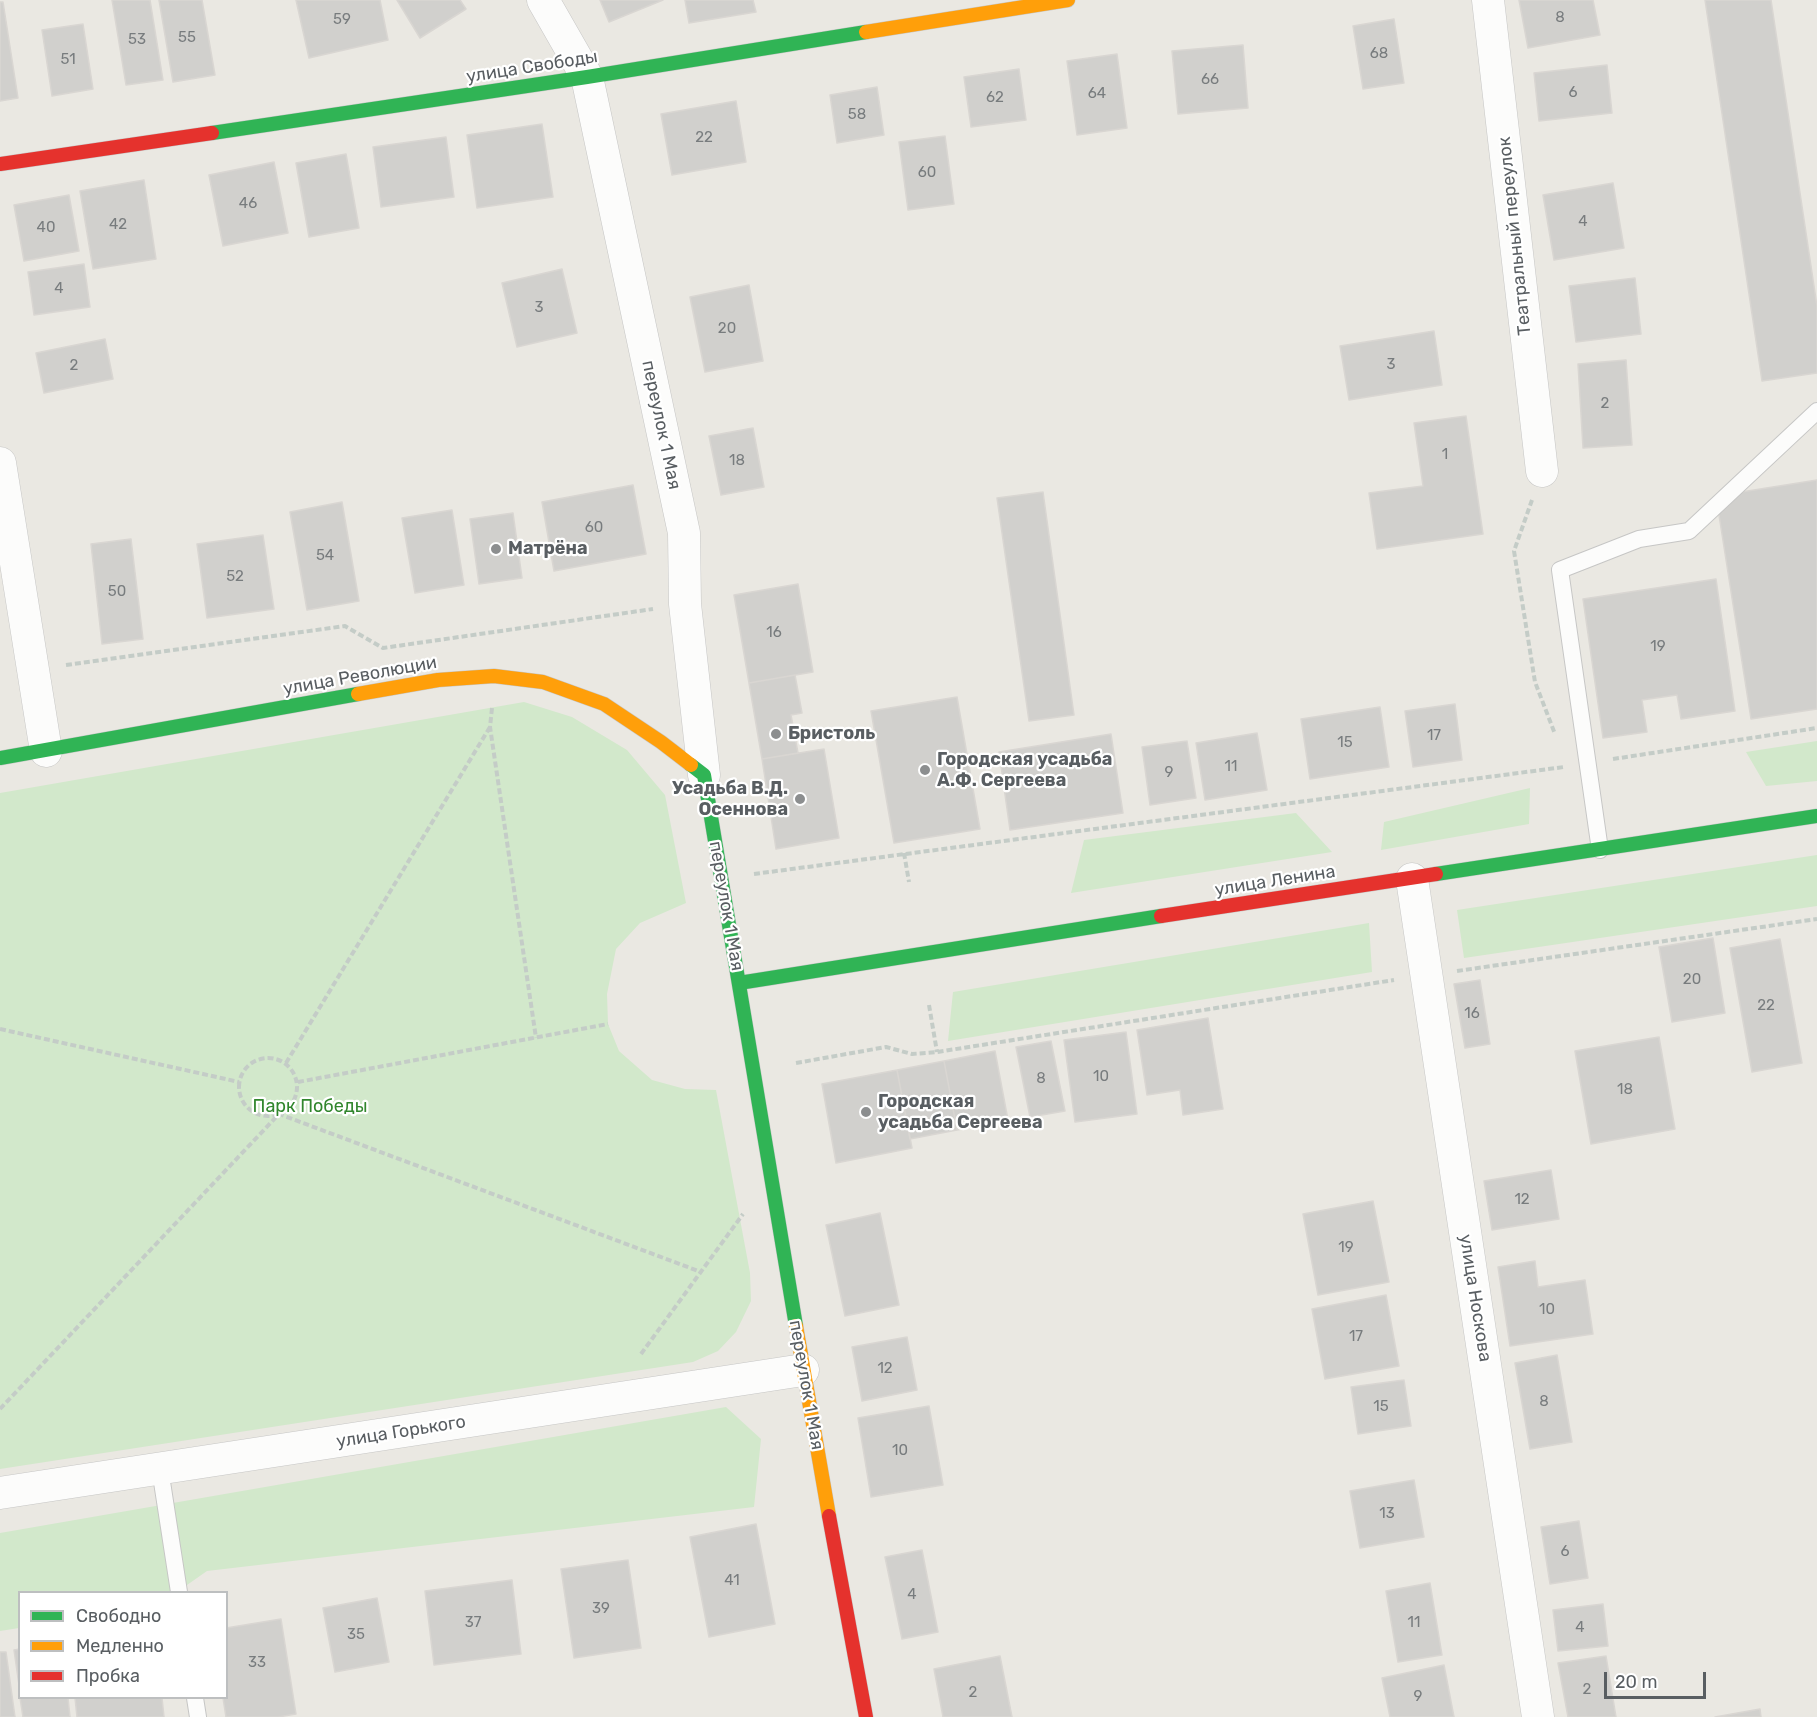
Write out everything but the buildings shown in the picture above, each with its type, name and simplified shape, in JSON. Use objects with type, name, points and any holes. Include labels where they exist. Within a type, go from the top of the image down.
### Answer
[{"type":"main road","name":"улица Свободы","points":[[0,164],[587,77],[1068,0]]},
{"type":"main road","name":"улица Революции","points":[[0,758],[438,680],[494,676],[543,682],[604,704],[661,742],[704,775]]},
{"type":"main road","name":"переулок 1 Мая","points":[[704,775],[803,1370],[866,1717]]},
{"type":"main road","name":"улица Ленина","points":[[739,983],[920,953],[1817,816]]},
{"type":"street","name":"переулок 1 Мая","points":[[543,0],[587,77],[684,533],[685,604],[704,775]]},
{"type":"street","name":"Театральный переулок","points":[[1488,0],[1542,471]]},
{"type":"street","points":[[0,464],[46,751]]},
{"type":"street","name":"улица Носкова","points":[[1412,879],[1538,1717]]},
{"type":"street","name":"улица Горького","points":[[0,1494],[803,1370]]},
{"type":"lane","points":[[1599,850],[1560,570],[1640,539],[1689,531],[1817,411]]},
{"type":"lane","points":[[160,1469],[178,1591]]},
{"type":"lane","points":[[195,1699],[198,1717]]},
{"type":"path","points":[[1542,471],[1514,551],[1535,682],[1555,735]]},
{"type":"path","points":[[32,670],[345,626],[383,648],[685,604]]},
{"type":"path","points":[[493,705],[490,727],[536,1038]]},
{"type":"path","points":[[286,1063],[490,727]]},
{"type":"path","points":[[1588,763],[1817,728]]},
{"type":"path","points":[[754,874],[1567,766],[1563,756]]},
{"type":"path","points":[[904,853],[909,882]]},
{"type":"path","points":[[796,1063],[886,1047],[912,1054],[937,1052],[1426,975],[1817,919]]},
{"type":"path","points":[[929,1005],[937,1052]]},
{"type":"path","points":[[297,1082],[608,1024]]},
{"type":"path","points":[[0,1029],[239,1082]]},
{"type":"path","points":[[0,1409],[279,1114],[290,1107],[296,1095],[297,1082],[293,1071],[286,1063],[272,1058],[257,1059],[245,1068],[239,1082],[241,1098],[250,1110],[264,1116],[279,1114],[701,1272]]},
{"type":"path","points":[[641,1354],[745,1212]]},
{"type":"green space","name":"Парк Победы","points":[[524,702],[572,717],[627,750],[665,795],[686,903],[640,923],[616,949],[607,994],[608,1024],[619,1051],[652,1080],[685,1089],[716,1090],[750,1273],[751,1301],[736,1332],[718,1351],[693,1362],[0,1469],[0,793]]},
{"type":"green space","points":[[1817,741],[1817,781],[1766,786],[1746,752]]},
{"type":"green space","points":[[1530,788],[1529,824],[1381,850],[1384,822]]},
{"type":"green space","points":[[1296,813],[1332,852],[1071,893],[1084,840]]},
{"type":"green space","points":[[1817,855],[1817,906],[1464,958],[1457,910]]},
{"type":"green space","points":[[1369,923],[1372,972],[948,1041],[953,992]]},
{"type":"green space","points":[[726,1407],[761,1439],[754,1507],[207,1571],[178,1591],[18,1591],[18,1628],[0,1631],[0,1533]]},
{"type":"traffic: fast","points":[[212,133],[587,77],[866,32]]},
{"type":"traffic: fast","points":[[0,758],[358,694]]},
{"type":"traffic: fast","points":[[691,765],[704,775],[796,1326]]},
{"type":"traffic: fast","points":[[1436,874],[1817,816]]},
{"type":"traffic: fast","points":[[739,983],[1161,916]]},
{"type":"traffic: slow","points":[[866,32],[1068,0]]},
{"type":"traffic: slow","points":[[358,694],[438,680],[494,676],[543,682],[604,704],[691,765]]},
{"type":"traffic: slow","points":[[796,1326],[829,1516]]},
{"type":"traffic: jam","points":[[0,164],[212,133]]},
{"type":"traffic: jam","points":[[1161,916],[1436,874]]},
{"type":"traffic: jam","points":[[829,1516],[866,1717]]},
{"type":"place","name":"Матрёна","points":[[496,549]]},
{"type":"place","name":"Бристоль","points":[[776,734]]},
{"type":"place","name":"Городская усадьба А.Ф. Сергеева","points":[[925,770]]},
{"type":"place","name":"Усадьба В.Д. Осеннова","points":[[800,799]]},
{"type":"place","name":"Городская усадьба Сергеева","points":[[866,1112]]}]
